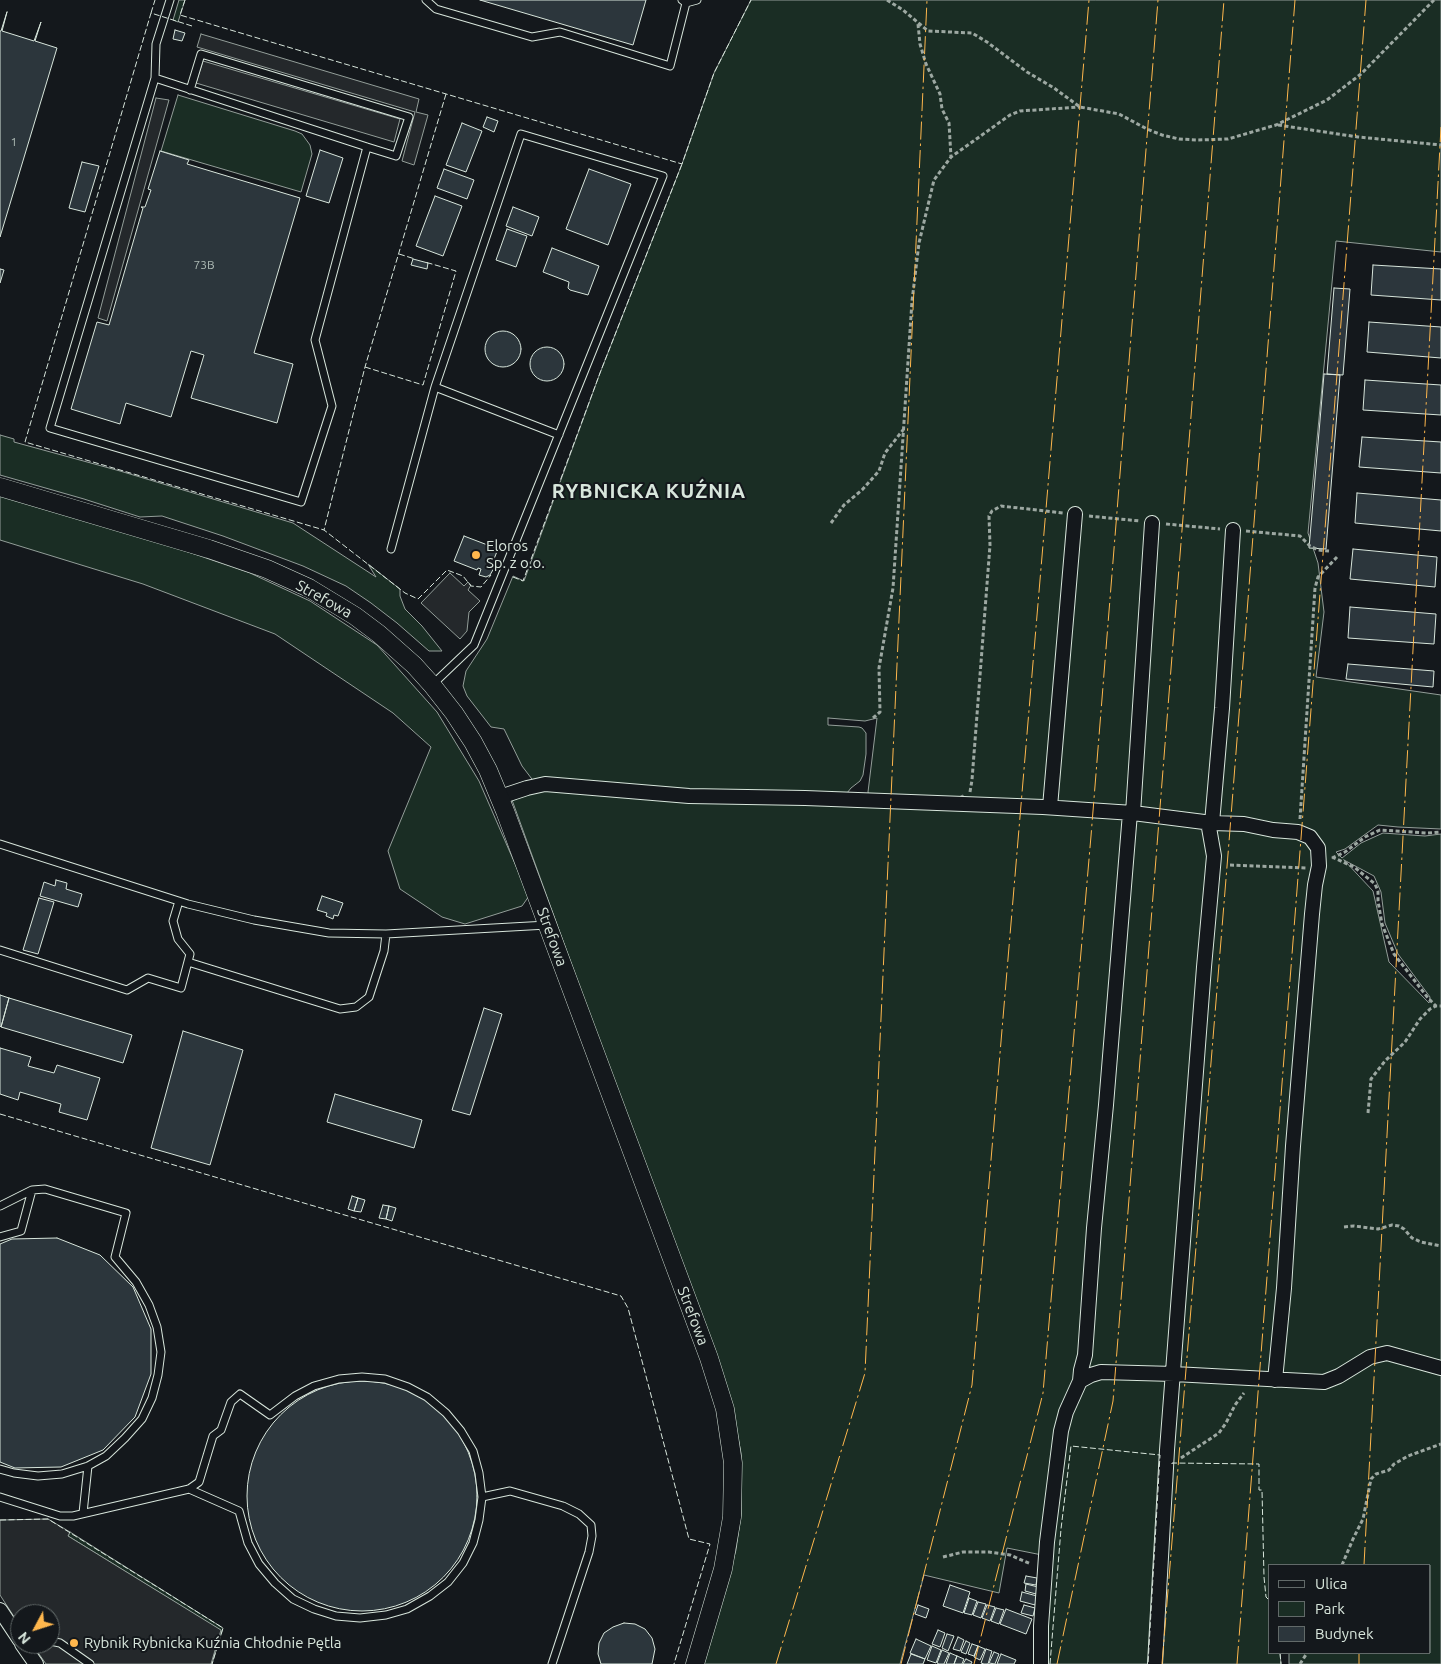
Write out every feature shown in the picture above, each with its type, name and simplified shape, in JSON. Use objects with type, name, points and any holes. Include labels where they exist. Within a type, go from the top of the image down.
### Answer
[{"type":"street","name":"Strefowa","points":[[0,487],[209,549],[267,569],[309,588],[355,616],[395,648],[432,685],[454,713],[473,742],[500,797],[709,1358],[725,1409],[733,1463],[732,1517],[723,1569],[695,1664]]},
{"type":"street","points":[[1050,807],[1075,514]]},
{"type":"street","points":[[1041,1664],[1047,1542],[1061,1431],[1066,1412],[1080,1381],[1085,1355],[1094,1228],[1132,813],[1152,523]]},
{"type":"street","points":[[1155,1664],[1167,1462],[1214,856],[1210,822],[1222,708],[1233,530]]},
{"type":"street","points":[[500,797],[545,784],[689,796],[805,798],[1050,807],[1244,824],[1279,831],[1298,832],[1310,837],[1318,848],[1320,866],[1315,885],[1312,914],[1293,1146],[1284,1288],[1272,1380]]},
{"type":"street","points":[[1080,1381],[1101,1372],[1324,1382],[1339,1376],[1370,1357],[1387,1353],[1441,1368]]},
{"type":"street","points":[[0,1610],[10,1625]]},
{"type":"lane","points":[[170,0],[156,44],[155,78],[50,428],[301,502],[332,406],[314,340],[367,147]]},
{"type":"lane","points":[[426,0],[436,9],[532,37],[560,32],[670,66],[684,1],[697,0]]},
{"type":"lane","points":[[155,78],[190,90],[396,156],[409,117],[201,54],[190,90]]},
{"type":"lane","points":[[391,550],[435,387],[521,134],[663,176],[474,645],[432,685]]},
{"type":"lane","points":[[435,387],[559,435]]},
{"type":"lane","points":[[0,844],[179,901],[254,920],[329,933],[386,934],[547,925]]},
{"type":"lane","points":[[0,950],[127,990],[148,978],[181,988],[190,954],[178,939],[173,921],[179,901]]},
{"type":"lane","points":[[188,962],[340,1009],[356,1007],[368,997],[384,951],[386,934]]},
{"type":"lane","points":[[0,1206],[32,1190],[45,1189],[126,1213],[115,1257],[136,1282],[149,1305],[157,1327],[160,1352],[158,1375],[152,1398],[142,1419],[106,1456],[88,1466],[62,1474],[38,1476],[0,1469]]},
{"type":"lane","points":[[0,1237],[21,1231],[32,1190]]},
{"type":"lane","points":[[0,1497],[60,1516],[83,1513],[189,1489],[199,1482],[213,1436],[221,1430],[231,1402],[240,1394],[270,1415],[294,1396],[314,1386],[338,1379],[362,1377],[386,1379],[408,1387],[427,1397],[446,1413],[460,1430],[472,1451],[479,1473],[482,1497],[473,1543],[463,1563],[448,1582],[430,1596],[407,1609],[386,1615],[360,1618],[336,1616],[314,1609],[293,1599],[275,1583],[259,1564],[248,1543],[239,1512],[189,1489]]},
{"type":"lane","points":[[83,1513],[88,1466]]},
{"type":"lane","points":[[482,1497],[510,1491],[563,1506],[579,1514],[591,1525],[592,1536],[589,1552],[552,1664]]},
{"type":"lane","points":[[60,1643],[90,1664]]},
{"type":"path","points":[[887,0],[903,10],[928,31],[972,33],[988,42],[1027,72],[1054,88],[1080,107]]},
{"type":"path","points":[[874,718],[880,712],[879,668],[893,588],[912,301],[919,243],[934,180],[951,157],[1005,119],[1020,111],[1080,107],[1119,114],[1147,129],[1179,139],[1228,139],[1276,125],[1327,100],[1349,84],[1398,39],[1434,0]]},
{"type":"path","points":[[918,24],[920,44],[926,64],[940,94],[942,109],[949,123],[951,157]]},
{"type":"path","points":[[1276,125],[1349,136],[1441,144]]},
{"type":"path","points":[[831,522],[844,505],[862,490],[879,471],[885,453],[903,430]]},
{"type":"path","points":[[1298,832],[1315,588],[1318,577],[1337,557]]},
{"type":"path","points":[[1230,866],[1253,865],[1305,868],[1320,866],[1345,852],[1365,837],[1380,830],[1441,832]]},
{"type":"path","points":[[1338,860],[1354,867],[1375,884],[1378,891],[1382,924],[1394,954],[1436,1006]]},
{"type":"path","points":[[1368,1113],[1371,1079],[1385,1061],[1405,1042],[1420,1019],[1436,1006],[1441,1006]]},
{"type":"path","points":[[1344,1227],[1354,1226],[1378,1229],[1392,1225],[1399,1226],[1412,1238],[1420,1242],[1441,1246]]},
{"type":"path","points":[[1167,1462],[1182,1458],[1213,1437],[1226,1423],[1242,1395],[1249,1389],[1272,1380]]},
{"type":"path","points":[[1342,1564],[1363,1519],[1371,1479],[1376,1474],[1389,1470],[1394,1464],[1408,1456],[1441,1444]]},
{"type":"path","points":[[943,1557],[963,1552],[989,1552],[1028,1562]]},
{"type":"green space","points":[[179,0],[185,0],[178,22],[173,20]]},
{"type":"green space","points":[[751,0],[1441,0],[1441,252],[1336,241],[1308,533],[1318,563],[1324,612],[1316,677],[1441,695],[1441,829],[1378,825],[1345,849],[1336,852],[1342,858],[1361,843],[1383,833],[1425,836],[1441,834],[1441,1664],[1289,1664],[1289,1654],[1431,1654],[1431,1564],[1268,1564],[1268,1654],[1280,1654],[1281,1664],[1037,1664],[1042,1555],[1007,1548],[999,1593],[924,1575],[900,1664],[704,1664],[736,1550],[741,1514],[741,1453],[732,1408],[512,800],[541,791],[522,766],[504,729],[491,727],[467,696],[463,686],[466,671],[487,639],[513,576],[524,581],[600,373],[682,164],[714,73]],"holes":[[[828,718],[865,721],[877,718],[869,796],[957,798],[963,795],[963,811],[847,793],[860,781],[863,775],[866,733],[859,727],[828,725]],[[1344,860],[1374,876],[1381,892],[1385,923],[1398,954],[1430,997],[1429,1003],[1389,962],[1373,891]]]},
{"type":"green space","points":[[178,95],[302,134],[310,145],[312,154],[301,192],[161,151]]},
{"type":"green space","points":[[0,435],[14,439],[14,442],[120,471],[293,523],[376,577],[368,564],[400,589],[400,596],[405,609],[422,626],[442,651],[429,651],[397,623],[346,586],[303,566],[223,536],[162,516],[140,517],[0,475]]},
{"type":"green space","points":[[0,494],[109,525],[250,573],[310,601],[377,645],[437,712],[479,781],[529,896],[522,906],[465,924],[442,917],[400,889],[388,851],[431,747],[393,713],[275,634],[143,584],[0,540]]},
{"type":"green space","points":[[70,1532],[223,1628],[212,1664],[220,1630],[68,1536]]},
{"type":"shaded area","points":[[201,34],[419,99],[416,112],[428,115],[414,165],[402,161],[415,112],[197,47]]},
{"type":"shaded area","points":[[203,61],[400,119],[394,142],[196,83]]},
{"type":"shaded area","points":[[156,98],[169,100],[107,321],[98,318]]},
{"type":"shaded area","points":[[450,573],[464,586],[468,582],[471,585],[468,590],[480,601],[469,612],[467,631],[460,639],[421,603]]},
{"type":"shaded area","points":[[48,1519],[70,1532],[68,1536],[221,1630],[211,1664],[46,1664],[39,1654],[60,1654],[60,1604],[10,1604],[10,1610],[0,1595],[0,1520]]},
{"type":"building","points":[[480,0],[646,0],[633,45]]},
{"type":"building","points":[[7,12],[2,31],[34,41],[41,22],[35,41],[57,48],[0,237],[0,31]]},
{"type":"building","points":[[175,30],[185,33],[182,41],[173,39]]},
{"type":"building","points":[[487,117],[498,121],[494,132],[483,127]]},
{"type":"building","points":[[462,123],[482,131],[466,172],[446,165]]},
{"type":"building","points":[[320,150],[343,158],[329,203],[306,196]]},
{"type":"building","points":[[160,151],[189,160],[187,164],[300,198],[254,353],[293,364],[277,423],[191,398],[204,355],[191,351],[171,417],[126,403],[120,424],[71,409],[97,322],[109,325],[143,208],[141,207],[145,207],[151,190],[148,189]]},
{"type":"building","points":[[82,162],[99,166],[85,212],[69,208]]},
{"type":"building","points":[[444,169],[474,180],[467,199],[437,188]]},
{"type":"building","points":[[589,169],[631,184],[608,245],[566,229]]},
{"type":"building","points":[[435,196],[462,206],[443,256],[416,246]]},
{"type":"building","points":[[513,207],[539,217],[532,236],[506,226]]},
{"type":"building","points":[[507,229],[527,236],[516,267],[496,260]]},
{"type":"building","points":[[552,248],[599,266],[588,295],[570,290],[568,288],[569,282],[543,272]]},
{"type":"building","points":[[413,259],[428,263],[427,269],[411,265]]},
{"type":"building","points":[[1373,265],[1441,269],[1441,300],[1371,295]]},
{"type":"building","points":[[0,269],[4,270],[0,283]]},
{"type":"building","points":[[1334,288],[1350,289],[1343,375],[1327,374]]},
{"type":"building","points":[[1369,322],[1441,327],[1441,358],[1367,352]]},
{"type":"building","points":[[503,331],[516,336],[521,349],[516,362],[503,367],[490,362],[485,349],[490,336]]},
{"type":"building","points":[[547,347],[554,348],[559,352],[563,357],[563,371],[559,376],[554,380],[547,381],[540,380],[535,376],[531,371],[530,364],[531,357],[535,352],[540,348]]},
{"type":"building","points":[[1324,374],[1340,375],[1326,549],[1309,548]]},
{"type":"building","points":[[1365,380],[1441,385],[1441,415],[1363,410]]},
{"type":"building","points":[[1362,437],[1441,442],[1441,473],[1359,467]]},
{"type":"building","points":[[1357,493],[1441,500],[1441,531],[1355,523]]},
{"type":"building","name":"Eloros Sp. z o.o.","points":[[464,536],[498,549],[492,564],[490,563],[488,566],[494,568],[490,575],[486,577],[479,575],[481,569],[478,568],[477,570],[454,561]]},
{"type":"building","points":[[1353,549],[1437,557],[1435,587],[1350,579]]},
{"type":"building","points":[[1350,607],[1436,614],[1434,644],[1348,638]]},
{"type":"building","points":[[1348,664],[1434,671],[1433,687],[1346,679]]},
{"type":"building","points":[[56,880],[67,883],[66,889],[82,894],[78,907],[40,896],[44,882],[55,886]]},
{"type":"building","points":[[322,896],[343,903],[338,916],[334,915],[333,919],[326,916],[327,913],[317,910]]},
{"type":"building","points":[[39,898],[54,902],[38,954],[23,950]]},
{"type":"building","points":[[0,995],[9,998],[1,1027],[0,1026]]},
{"type":"building","points":[[9,998],[132,1035],[123,1063],[1,1027]]},
{"type":"building","points":[[484,1008],[502,1014],[470,1115],[452,1110]]},
{"type":"building","points":[[183,1031],[243,1050],[210,1165],[151,1148]]},
{"type":"building","points":[[0,1048],[31,1057],[28,1066],[54,1073],[57,1065],[100,1078],[87,1120],[59,1112],[61,1104],[20,1092],[18,1100],[0,1094]]},
{"type":"building","points":[[335,1094],[422,1120],[414,1148],[327,1122]]},
{"type":"building","points":[[352,1196],[358,1198],[354,1211],[348,1209]]},
{"type":"building","points":[[358,1198],[365,1200],[361,1212],[354,1211]]},
{"type":"building","points":[[383,1205],[389,1206],[386,1219],[379,1218]]},
{"type":"building","points":[[389,1206],[396,1208],[392,1221],[386,1219]]},
{"type":"building","points":[[57,1238],[100,1255],[133,1287],[151,1329],[151,1374],[135,1417],[103,1450],[61,1467],[15,1468],[0,1462],[0,1244],[12,1239]]},
{"type":"building","points":[[351,1381],[373,1381],[396,1385],[406,1389],[426,1400],[444,1414],[458,1432],[469,1452],[475,1473],[477,1496],[473,1530],[469,1540],[458,1560],[444,1578],[426,1592],[396,1607],[373,1611],[351,1611],[328,1607],[318,1603],[298,1592],[280,1578],[266,1560],[251,1530],[247,1507],[247,1485],[251,1462],[255,1452],[266,1432],[280,1414],[298,1400],[328,1385]]},
{"type":"building","points":[[1026,1576],[1037,1578],[1036,1585],[1024,1583]]},
{"type":"building","points":[[1026,1584],[1038,1587],[1036,1594],[1025,1591]]},
{"type":"building","points":[[950,1585],[970,1592],[963,1613],[943,1606]]},
{"type":"building","points":[[1022,1592],[1037,1596],[1035,1605],[1020,1601]]},
{"type":"building","points":[[969,1598],[977,1601],[972,1615],[964,1613]]},
{"type":"building","points":[[978,1602],[986,1604],[981,1618],[973,1615]]},
{"type":"building","points":[[918,1605],[929,1609],[926,1618],[915,1614]]},
{"type":"building","points":[[987,1605],[995,1607],[990,1621],[982,1618]]},
{"type":"building","points":[[1024,1605],[1035,1608],[1033,1616],[1021,1613]]},
{"type":"building","points":[[996,1608],[1004,1610],[999,1624],[991,1621]]},
{"type":"building","points":[[1006,1609],[1032,1619],[1026,1634],[1000,1624]]},
{"type":"building","points":[[624,1623],[635,1624],[645,1629],[652,1638],[655,1649],[652,1664],[601,1664],[598,1654],[599,1643],[604,1633]]},
{"type":"building","points":[[938,1630],[945,1633],[940,1647],[932,1644]]},
{"type":"building","points":[[947,1634],[954,1636],[948,1651],[942,1648]]},
{"type":"building","points":[[958,1637],[964,1640],[960,1651],[953,1649]]},
{"type":"building","points":[[916,1639],[931,1646],[925,1659],[910,1653]]},
{"type":"building","points":[[966,1641],[970,1643],[966,1654],[961,1652]]},
{"type":"building","points":[[972,1644],[978,1646],[974,1656],[968,1654]]},
{"type":"building","points":[[932,1646],[941,1650],[936,1663],[927,1660]]},
{"type":"building","points":[[978,1646],[985,1649],[980,1660],[974,1657]]},
{"type":"building","points":[[986,1649],[992,1651],[988,1664],[984,1664],[981,1663]]},
{"type":"building","points":[[942,1650],[949,1653],[944,1664],[939,1664],[937,1663]]},
{"type":"building","points":[[994,1652],[999,1654],[995,1664],[989,1663]]},
{"type":"building","points":[[950,1653],[957,1656],[954,1664],[946,1664]]},
{"type":"building","points":[[911,1654],[925,1659],[923,1664],[907,1664]]},
{"type":"building","points":[[1001,1654],[1016,1660],[1014,1664],[997,1664]]},
{"type":"building","points":[[957,1656],[964,1659],[962,1664],[954,1664]]},
{"type":"building","points":[[966,1659],[972,1662],[971,1664],[963,1664]]},
{"type":"fence","points":[[151,13],[155,0]]},
{"type":"fence","points":[[185,0],[180,15],[682,164],[714,73],[751,0]]},
{"type":"fence","points":[[192,26],[151,13],[25,442],[324,530]]},
{"type":"fence","points":[[446,94],[365,367],[324,530],[405,593],[418,599],[447,570],[463,576],[471,586],[481,587],[491,575]]},
{"type":"fence","points":[[513,577],[523,581],[600,373],[682,164]]},
{"type":"fence","points":[[399,254],[415,259]]},
{"type":"fence","points":[[365,367],[423,385],[456,271],[425,262]]},
{"type":"fence","points":[[0,1114],[621,1296],[628,1308],[689,1539],[710,1544],[674,1664]]},
{"type":"fence","points":[[1050,1664],[1061,1529],[1071,1446],[1160,1455],[1148,1664]]},
{"type":"fence","points":[[1172,1464],[1259,1464],[1259,1490],[1262,1490],[1264,1577],[1266,1597],[1268,1599]]},
{"type":"fence","points":[[0,1520],[48,1519],[223,1628],[212,1664]]},
{"type":"fence","points":[[1280,1654],[1281,1664]]},
{"type":"power","points":[[776,1664],[865,1373],[927,0]]},
{"type":"power","points":[[901,1664],[972,1385],[1089,0]]},
{"type":"power","points":[[974,1664],[1043,1393],[1091,836],[1158,0]]},
{"type":"power","points":[[1057,1664],[1113,1401],[1224,0]]},
{"type":"power","points":[[1162,1664],[1295,0]]},
{"type":"power","points":[[1237,1664],[1366,0]]},
{"type":"power","points":[[1364,1564],[1441,127]]},
{"type":"power","points":[[1359,1654],[1359,1664]]},
{"type":"place","name":"Eloros Sp. z o.o.","points":[[476,555]]},
{"type":"place","name":"Rybnik Rybnicka Kuźnia Chłodnie Pętla","points":[[74,1643]]},
{"type":"district","name":"RYBNICKA KUŹNIA","points":[[649,491]]}]
